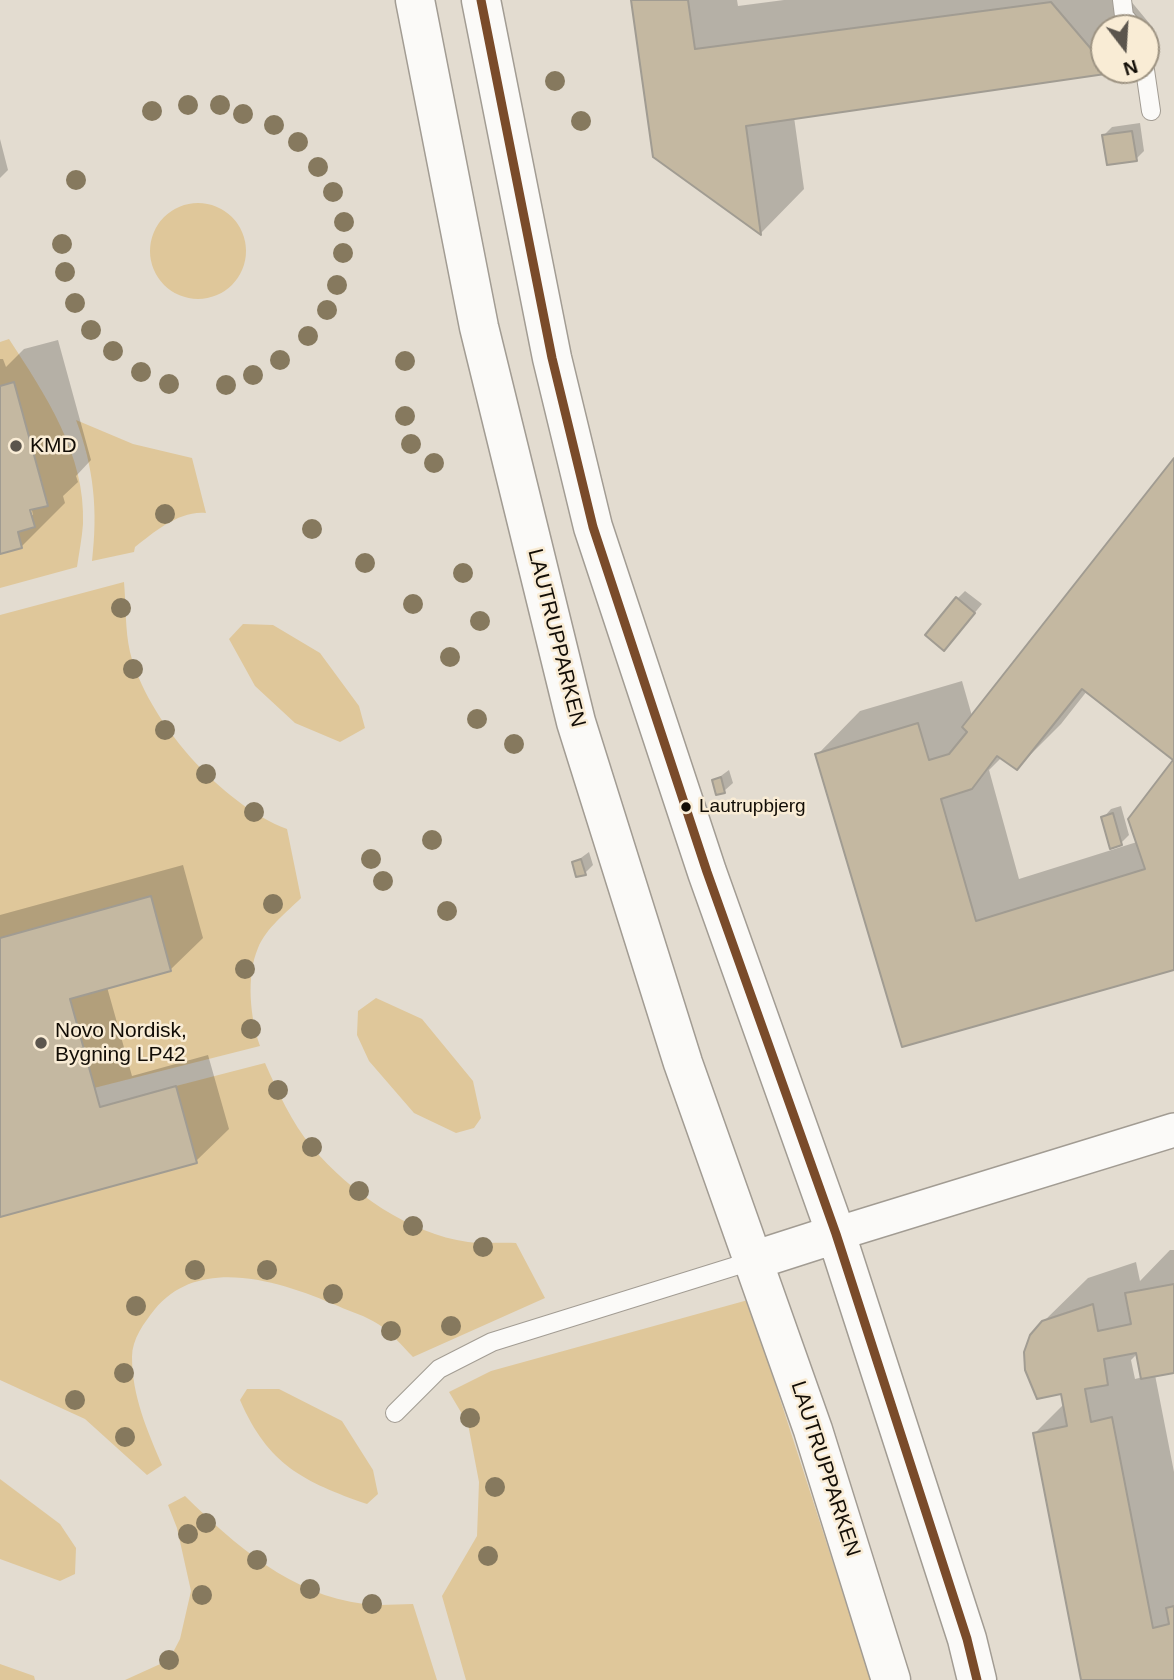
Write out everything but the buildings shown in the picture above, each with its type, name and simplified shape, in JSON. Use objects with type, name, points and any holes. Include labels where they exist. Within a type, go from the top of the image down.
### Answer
[{"type":"street","name":"LAUTRUPPARKEN","points":[[415,0],[479,327],[576,722],[683,1063],[813,1430],[891,1680]]},
{"type":"street","points":[[481,0],[552,358],[593,527],[707,872],[836,1234],[967,1639],[977,1680]]},
{"type":"street","points":[[755,1260],[1174,1130]]},
{"type":"lane","points":[[1147,84],[1151,111]]},
{"type":"lane","points":[[395,1413],[439,1369],[492,1342],[755,1260]]},
{"type":"shaded area","points":[[198,203],[216,207],[232,217],[242,233],[246,251],[242,269],[232,285],[216,295],[198,299],[180,295],[164,285],[154,269],[150,251],[154,233],[164,217],[180,207]]},
{"type":"shaded area","points":[[9,339],[61,426],[78,474],[83,524],[77,567],[0,588],[0,554],[22,548],[18,532],[35,527],[30,510],[48,505],[14,383],[0,386],[0,342]]},
{"type":"shaded area","points":[[76,420],[133,444],[192,458],[206,513],[177,518],[150,535],[135,547],[134,552],[92,561],[95,524],[93,489],[87,455]]},
{"type":"shaded area","points":[[124,582],[130,652],[152,705],[190,757],[213,780],[262,817],[287,829],[301,898],[266,934],[254,959],[251,997],[260,1046],[94,1088],[70,999],[171,971],[150,896],[0,938],[0,615]]},
{"type":"shaded area","points":[[243,624],[273,625],[320,653],[359,706],[365,728],[340,742],[295,723],[255,686],[229,639]]},
{"type":"shaded area","points":[[376,998],[422,1019],[473,1081],[481,1118],[474,1128],[456,1133],[414,1113],[369,1061],[357,1035],[358,1011]]},
{"type":"shaded area","points":[[265,1063],[298,1127],[312,1147],[344,1180],[382,1208],[424,1230],[468,1242],[516,1243],[545,1298],[413,1357],[373,1321],[293,1289],[243,1278],[195,1282],[174,1292],[155,1309],[134,1344],[133,1371],[138,1399],[162,1465],[147,1475],[85,1419],[0,1380],[0,1217],[197,1163],[176,1086]]},
{"type":"shaded area","points":[[748,1300],[871,1680],[466,1680],[442,1596],[477,1536],[479,1482],[468,1424],[449,1392],[491,1371]]},
{"type":"shaded area","points":[[247,1389],[279,1389],[342,1421],[373,1470],[378,1494],[367,1504],[325,1488],[290,1468],[263,1441],[251,1422],[240,1400]]},
{"type":"shaded area","points":[[0,1479],[60,1524],[76,1548],[75,1574],[60,1581],[0,1559]]},
{"type":"shaded area","points":[[185,1496],[244,1549],[288,1579],[337,1599],[364,1604],[413,1604],[437,1680],[125,1680],[169,1660],[180,1639],[191,1591],[177,1528],[168,1505]]},
{"type":"shaded area","points":[[0,1664],[34,1676],[35,1680],[0,1680]]},
{"type":"transit line","points":[[481,0],[552,358],[593,527],[707,872],[836,1234],[967,1639],[977,1680]]},
{"type":"place","name":"KMD","points":[[16,446]]},
{"type":"place","name":"Lautrupbjerg","points":[[686,807]]},
{"type":"place","name":"Novo Nordisk, Bygning LP42","points":[[41,1043]]}]
